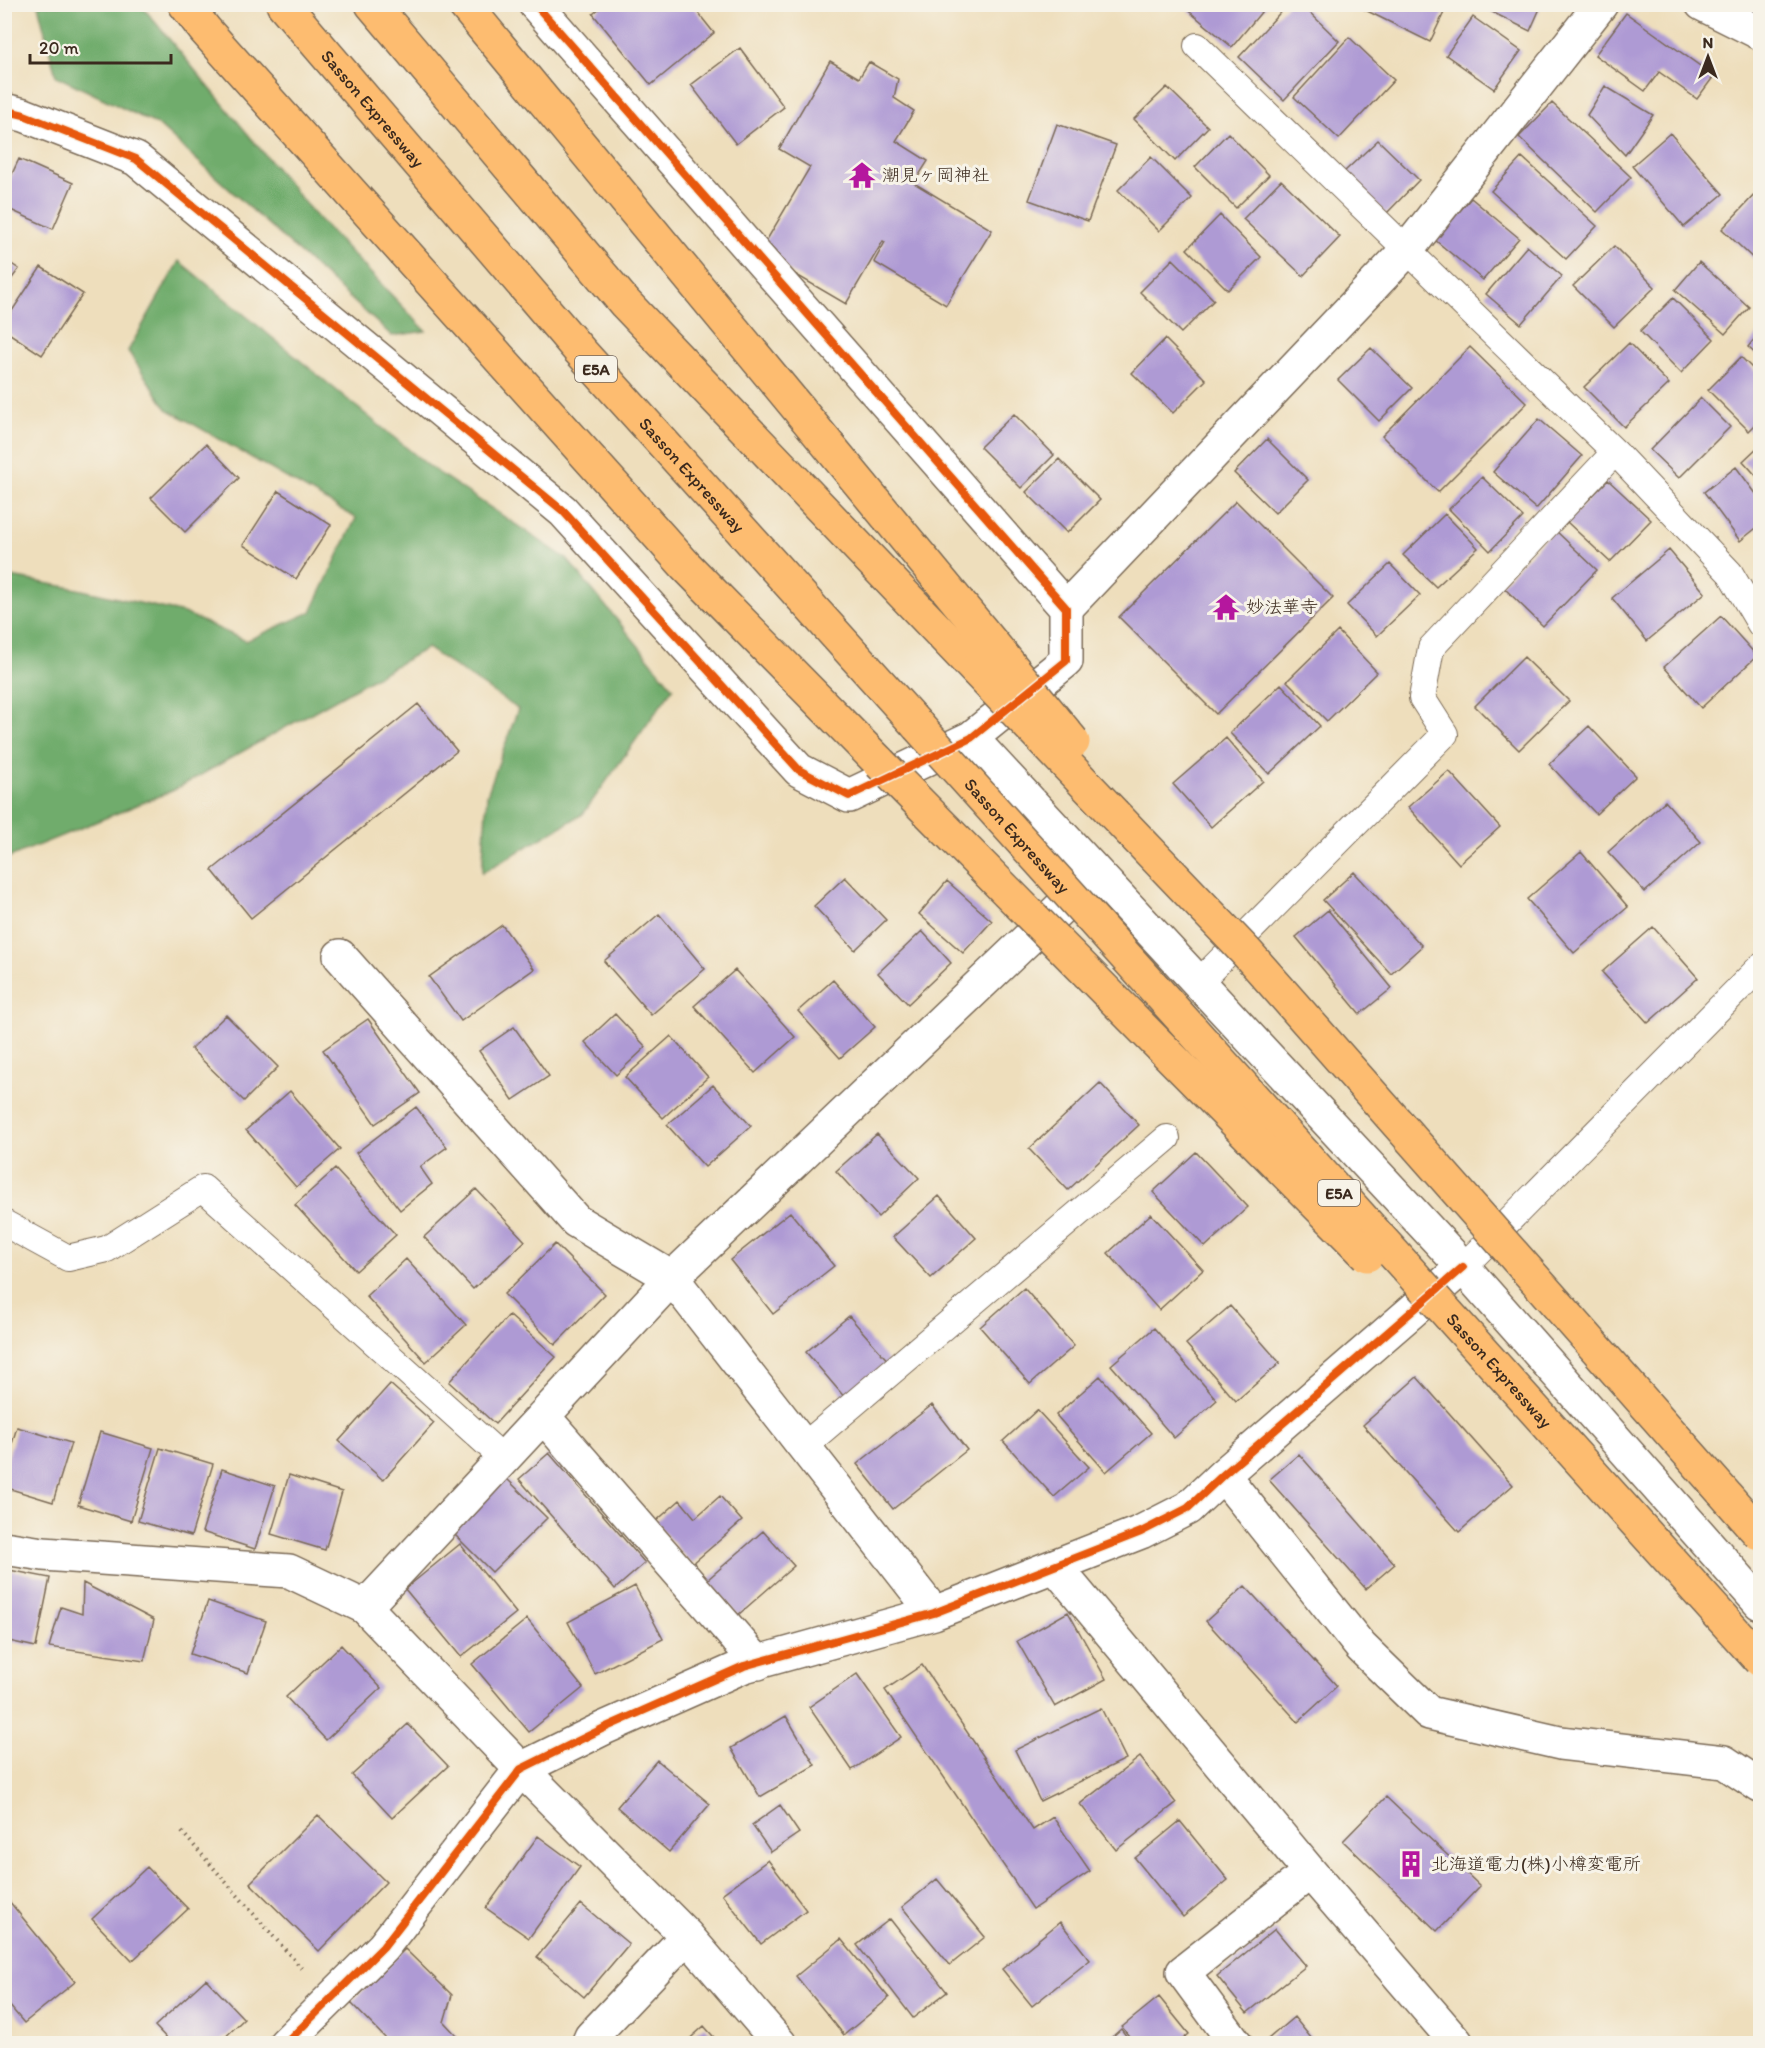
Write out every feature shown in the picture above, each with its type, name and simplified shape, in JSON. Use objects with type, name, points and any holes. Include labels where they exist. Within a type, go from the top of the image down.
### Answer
[{"type":"highway","points":[[184,4],[686,566],[1442,1331],[1598,1480]]},
{"type":"highway","name":"Sasson Expressway","points":[[283,4],[580,351],[1761,1660]]},
{"type":"highway","points":[[372,4],[626,303],[988,661]]},
{"type":"highway","points":[[464,4],[988,661],[1761,1534]]},
{"type":"street","points":[[4,110],[24,115],[136,159],[554,503],[799,770],[849,796],[972,738],[1066,661],[1066,608],[535,4]]},
{"type":"street","points":[[1066,608],[1407,250],[1601,4]]},
{"type":"street","points":[[1702,4],[1761,33]]},
{"type":"street","points":[[972,738],[1463,1268],[1761,1603]]},
{"type":"street","points":[[365,1607],[672,1278],[1096,874]]},
{"type":"street","points":[[340,956],[576,1221],[672,1278],[934,1613]]},
{"type":"street","points":[[285,2043],[383,1947],[521,1769],[604,1728],[744,1666],[934,1613],[1141,1532],[1188,1508],[1223,1475],[1463,1268]]},
{"type":"street","points":[[543,1416],[758,1663]]},
{"type":"street","points":[[1223,1475],[1361,1647],[1429,1713],[1560,1743],[1724,1762],[1761,1786]]},
{"type":"street","points":[[4,1548],[43,1554],[289,1572],[365,1607],[521,1769],[687,1936],[780,2043]]},
{"type":"street","points":[[1055,1566],[1310,1872],[1456,2042],[1454,2043]]},
{"type":"street","points":[[1236,2043],[1183,1972],[1310,1872]]},
{"type":"street","points":[[588,2043],[591,2037],[687,1936]]},
{"type":"lane","points":[[1197,46],[1615,452],[1730,573],[1761,624]]},
{"type":"lane","points":[[1198,982],[1444,734],[1422,699],[1431,648],[1615,452]]},
{"type":"lane","points":[[1463,1268],[1761,967]]},
{"type":"lane","points":[[804,1446],[1167,1138]]},
{"type":"lane","points":[[4,1223],[68,1258],[107,1249],[203,1188],[503,1458]]},
{"type":"path","points":[[182,1832],[329,2000]]},
{"type":"green space","points":[[38,5],[141,5],[314,214],[426,331],[392,336],[158,125],[56,76]]},
{"type":"green space","points":[[179,261],[430,467],[567,559],[673,688],[583,814],[482,873],[487,795],[518,709],[427,648],[174,790],[5,859],[5,576],[73,588],[184,613],[246,641],[311,612],[356,518],[167,409],[128,351]]},
{"type":"building","points":[[604,4],[691,4],[714,33],[651,85],[593,14]]},
{"type":"building","points":[[1186,4],[1268,4],[1232,47],[1184,7]]},
{"type":"building","points":[[1288,4],[1301,4],[1339,41],[1284,100],[1239,57]]},
{"type":"building","points":[[1353,4],[1448,4],[1430,42]]},
{"type":"building","points":[[1476,4],[1542,4],[1530,31]]},
{"type":"building","points":[[1626,13],[1714,76],[1697,99],[1659,72],[1645,91],[1595,55]]},
{"type":"building","points":[[1473,17],[1521,51],[1494,89],[1446,55]]},
{"type":"building","points":[[1349,37],[1394,80],[1339,139],[1294,97]]},
{"type":"building","points":[[740,48],[784,107],[736,144],[691,85]]},
{"type":"building","name":"潮見ヶ岡神社","points":[[830,61],[859,78],[869,62],[898,79],[894,98],[914,111],[896,141],[928,161],[914,183],[992,230],[946,305],[874,262],[885,242],[883,241],[846,304],[759,253],[810,167],[779,149]]},
{"type":"building","points":[[1605,86],[1653,115],[1625,155],[1587,115]]},
{"type":"building","points":[[1167,87],[1208,127],[1175,161],[1134,119]]},
{"type":"building","points":[[1552,103],[1631,177],[1597,212],[1519,137]]},
{"type":"building","points":[[1057,124],[1116,145],[1088,221],[1029,200]]},
{"type":"building","points":[[1228,133],[1269,175],[1236,208],[1195,167]]},
{"type":"building","points":[[1670,133],[1723,194],[1684,227],[1632,166]]},
{"type":"building","points":[[1378,140],[1419,180],[1386,214],[1344,172]]},
{"type":"building","points":[[1151,157],[1192,198],[1159,231],[1118,190]]},
{"type":"building","points":[[1522,157],[1597,226],[1566,259],[1491,191]]},
{"type":"building","points":[[19,159],[73,183],[53,229],[4,207],[4,191]]},
{"type":"building","points":[[1281,180],[1340,237],[1303,276],[1243,219]]},
{"type":"building","points":[[1760,189],[1760,265],[1722,229]]},
{"type":"building","points":[[1471,198],[1519,238],[1483,280],[1435,240]]},
{"type":"building","points":[[1220,215],[1261,257],[1228,290],[1187,249]]},
{"type":"building","points":[[1527,246],[1562,276],[1521,324],[1486,294]]},
{"type":"building","points":[[1614,246],[1655,287],[1614,327],[1573,286]]},
{"type":"building","points":[[4,259],[19,269],[4,289]]},
{"type":"building","points":[[1173,259],[1214,300],[1181,333],[1140,292]]},
{"type":"building","points":[[1699,262],[1749,307],[1725,334],[1675,290]]},
{"type":"building","points":[[41,267],[83,294],[42,355],[4,330],[4,323]]},
{"type":"building","points":[[1673,298],[1714,339],[1681,373],[1640,331]]},
{"type":"building","points":[[1760,332],[1760,358],[1748,347]]},
{"type":"building","points":[[1165,339],[1206,380],[1173,413],[1132,373]]},
{"type":"building","points":[[1629,343],[1669,384],[1624,427],[1584,387]]},
{"type":"building","points":[[1470,347],[1527,403],[1438,492],[1382,436]]},
{"type":"building","points":[[1371,348],[1412,388],[1379,421],[1338,380]]},
{"type":"building","points":[[1741,357],[1760,376],[1760,420],[1749,431],[1708,390]]},
{"type":"building","points":[[1701,398],[1730,427],[1679,478],[1650,450]]},
{"type":"building","points":[[1014,414],[1054,455],[1021,488],[980,447]]},
{"type":"building","points":[[1539,419],[1582,456],[1536,509],[1493,472]]},
{"type":"building","points":[[1267,439],[1308,480],[1275,513],[1234,473]]},
{"type":"building","points":[[206,444],[239,478],[185,532],[151,498]]},
{"type":"building","points":[[1760,445],[1760,480],[1743,461]]},
{"type":"building","points":[[1059,459],[1100,500],[1067,533],[1026,492]]},
{"type":"building","points":[[1736,467],[1760,499],[1760,525],[1740,541],[1704,492]]},
{"type":"building","points":[[1482,477],[1523,517],[1490,551],[1449,509]]},
{"type":"building","points":[[1608,480],[1651,520],[1610,562],[1567,522]]},
{"type":"building","points":[[278,491],[331,525],[296,579],[243,545]]},
{"type":"building","name":"妙法華寺","points":[[1236,501],[1333,598],[1216,714],[1119,617]]},
{"type":"building","points":[[1445,514],[1478,548],[1436,587],[1403,555]]},
{"type":"building","points":[[1554,529],[1597,570],[1543,626],[1501,585]]},
{"type":"building","points":[[1669,550],[1705,593],[1647,641],[1612,598]]},
{"type":"building","points":[[1390,564],[1420,595],[1377,636],[1347,605]]},
{"type":"building","points":[[1721,616],[1757,656],[1701,708],[1664,667]]},
{"type":"building","points":[[1338,631],[1377,672],[1327,721],[1287,681]]},
{"type":"building","points":[[1524,657],[1569,701],[1519,750],[1475,706]]},
{"type":"building","points":[[1281,684],[1320,726],[1269,774],[1230,733]]},
{"type":"building","points":[[418,704],[457,751],[251,918],[212,870]]},
{"type":"building","points":[[1589,726],[1636,776],[1596,814],[1549,764]]},
{"type":"building","points":[[1226,738],[1263,781],[1211,827],[1173,784]]},
{"type":"building","points":[[1449,771],[1500,827],[1459,864],[1408,807]]},
{"type":"building","points":[[1665,801],[1701,842],[1645,892],[1608,852]]},
{"type":"building","points":[[1581,852],[1628,907],[1574,953],[1527,899]]},
{"type":"building","points":[[1354,872],[1422,946],[1391,974],[1323,900]]},
{"type":"building","points":[[845,877],[886,920],[855,950],[814,906]]},
{"type":"building","points":[[947,881],[992,921],[963,953],[919,914]]},
{"type":"building","points":[[1328,910],[1392,988],[1360,1014],[1296,937]]},
{"type":"building","points":[[659,914],[705,969],[651,1015],[604,961]]},
{"type":"building","points":[[502,925],[534,969],[461,1021],[429,977]]},
{"type":"building","points":[[1653,927],[1698,978],[1648,1023],[1602,972]]},
{"type":"building","points":[[922,931],[951,963],[908,1004],[878,973]]},
{"type":"building","points":[[735,970],[795,1037],[755,1073],[694,1006]]},
{"type":"building","points":[[833,980],[875,1027],[840,1058],[798,1011]]},
{"type":"building","points":[[615,1014],[646,1047],[616,1075],[585,1042]]},
{"type":"building","points":[[226,1015],[278,1067],[244,1101],[191,1049]]},
{"type":"building","points":[[368,1019],[420,1093],[375,1124],[323,1050]]},
{"type":"building","points":[[514,1027],[549,1076],[513,1100],[479,1051]]},
{"type":"building","points":[[671,1036],[708,1077],[663,1118],[625,1077]]},
{"type":"building","points":[[1100,1083],[1139,1125],[1068,1190],[1029,1149]]},
{"type":"building","points":[[713,1085],[751,1126],[705,1167],[667,1125]]},
{"type":"building","points":[[290,1091],[340,1149],[296,1187],[246,1130]]},
{"type":"building","points":[[416,1107],[447,1147],[420,1167],[432,1184],[400,1210],[356,1153]]},
{"type":"building","points":[[877,1134],[919,1178],[878,1217],[836,1171]]},
{"type":"building","points":[[1196,1152],[1248,1207],[1205,1247],[1153,1192]]},
{"type":"building","points":[[335,1169],[396,1235],[356,1271],[295,1205]]},
{"type":"building","points":[[476,1189],[525,1241],[473,1289],[424,1237]]},
{"type":"building","points":[[939,1196],[976,1238],[931,1278],[893,1237]]},
{"type":"building","points":[[790,1212],[834,1266],[773,1314],[730,1260]]},
{"type":"building","points":[[1151,1214],[1203,1270],[1159,1310],[1108,1253]]},
{"type":"building","points":[[555,1244],[605,1294],[555,1345],[504,1294]]},
{"type":"building","points":[[406,1259],[466,1325],[426,1362],[366,1296]]},
{"type":"building","points":[[1024,1288],[1074,1346],[1030,1384],[980,1327]]},
{"type":"building","points":[[1230,1306],[1280,1363],[1236,1401],[1186,1344]]},
{"type":"building","points":[[509,1315],[556,1357],[495,1424],[449,1382]]},
{"type":"building","points":[[849,1316],[889,1362],[846,1399],[806,1352]]},
{"type":"building","points":[[1154,1328],[1217,1400],[1174,1438],[1111,1365]]},
{"type":"building","points":[[1100,1376],[1151,1433],[1106,1472],[1056,1415]]},
{"type":"building","points":[[1417,1377],[1513,1485],[1459,1532],[1363,1425]]},
{"type":"building","points":[[390,1384],[434,1423],[383,1480],[339,1441]]},
{"type":"building","points":[[932,1405],[967,1450],[893,1509],[857,1464]]},
{"type":"building","points":[[1037,1410],[1089,1467],[1054,1497],[1003,1441]]},
{"type":"building","points":[[17,1427],[71,1443],[53,1502],[4,1487],[4,1470]]},
{"type":"building","points":[[100,1432],[153,1448],[131,1521],[78,1505]]},
{"type":"building","points":[[160,1448],[213,1464],[191,1536],[138,1521]]},
{"type":"building","points":[[549,1453],[645,1563],[615,1589],[519,1479]]},
{"type":"building","points":[[1299,1454],[1395,1564],[1366,1589],[1269,1480]]},
{"type":"building","points":[[222,1469],[275,1486],[255,1549],[202,1532]]},
{"type":"building","points":[[289,1475],[342,1492],[325,1550],[271,1534]]},
{"type":"building","points":[[505,1477],[547,1518],[492,1572],[451,1531]]},
{"type":"building","points":[[720,1496],[742,1521],[692,1564],[655,1522],[680,1500],[695,1518]]},
{"type":"building","points":[[763,1531],[794,1566],[738,1615],[707,1580]]},
{"type":"building","points":[[460,1544],[516,1613],[461,1657],[405,1589]]},
{"type":"building","points":[[4,1569],[50,1578],[36,1647],[4,1640]]},
{"type":"building","points":[[83,1583],[154,1620],[144,1661],[49,1647],[61,1607],[82,1614]]},
{"type":"building","points":[[635,1586],[663,1639],[595,1674],[568,1622]]},
{"type":"building","points":[[1245,1586],[1337,1686],[1298,1722],[1206,1621]]},
{"type":"building","points":[[208,1601],[266,1621],[248,1673],[190,1654]]},
{"type":"building","points":[[1068,1612],[1106,1679],[1055,1707],[1017,1641]]},
{"type":"building","points":[[527,1619],[583,1688],[529,1732],[472,1664]]},
{"type":"building","points":[[341,1645],[381,1688],[326,1740],[286,1697]]},
{"type":"building","points":[[922,1665],[1033,1830],[1053,1817],[1090,1871],[1033,1909],[885,1690]]},
{"type":"building","points":[[857,1674],[901,1737],[852,1770],[809,1707]]},
{"type":"building","points":[[1101,1708],[1126,1759],[1040,1801],[1015,1750]]},
{"type":"building","points":[[786,1716],[815,1765],[760,1797],[731,1748]]},
{"type":"building","points":[[408,1724],[448,1766],[392,1818],[352,1775]]},
{"type":"building","points":[[1140,1757],[1176,1803],[1116,1850],[1080,1804]]},
{"type":"building","points":[[657,1760],[710,1804],[669,1852],[617,1807]]},
{"type":"building","name":"北海道電力(株)小樽変電所","points":[[1386,1797],[1480,1886],[1437,1931],[1343,1841]]},
{"type":"building","points":[[780,1805],[799,1833],[771,1852],[752,1825]]},
{"type":"building","points":[[318,1815],[386,1882],[319,1951],[250,1883]]},
{"type":"building","points":[[1180,1821],[1228,1880],[1183,1917],[1135,1858]]},
{"type":"building","points":[[538,1836],[580,1867],[529,1938],[486,1908]]},
{"type":"building","points":[[768,1860],[806,1910],[761,1944],[722,1894]]},
{"type":"building","points":[[147,1867],[188,1909],[132,1961],[92,1919]]},
{"type":"building","points":[[937,1879],[985,1937],[950,1965],[902,1907]]},
{"type":"building","points":[[9,1901],[75,1982],[24,2023],[4,1999],[4,1904]]},
{"type":"building","points":[[581,1904],[629,1944],[584,1997],[537,1957]]},
{"type":"building","points":[[890,1919],[947,1992],[913,2018],[857,1945]]},
{"type":"building","points":[[1060,1922],[1090,1960],[1032,2006],[1002,1969]]},
{"type":"building","points":[[1275,1929],[1306,1966],[1247,2013],[1217,1976]]},
{"type":"building","points":[[841,1939],[889,1998],[844,2035],[796,1976]]},
{"type":"building","points":[[405,1949],[452,1995],[444,2022],[458,2037],[452,2044],[391,2044],[351,2003]]},
{"type":"building","points":[[206,1979],[244,2019],[218,2044],[172,2044],[155,2026]]},
{"type":"building","points":[[1159,1997],[1189,2034],[1177,2044],[1135,2044],[1122,2027]]},
{"type":"building","points":[[1294,2017],[1316,2044],[1262,2044]]},
{"type":"building","points":[[704,2026],[720,2044],[684,2044]]},
{"type":"building","points":[[1121,2029],[1132,2044],[1104,2044]]},
{"type":"cycle path","points":[[4,110],[24,115],[136,159],[563,511],[799,770],[849,796],[971,738],[1066,661],[1066,608],[535,4]]},
{"type":"cycle path","points":[[285,2044],[383,1947],[521,1769],[604,1728],[744,1666],[934,1613],[1141,1532],[1188,1508],[1463,1267]]},
{"type":"place","name":"潮見ヶ岡神社","points":[[862,175]]},
{"type":"place","name":"妙法華寺","points":[[1226,607]]},
{"type":"place","name":"北海道電力(株)小樽変電所","points":[[1411,1864]]}]
